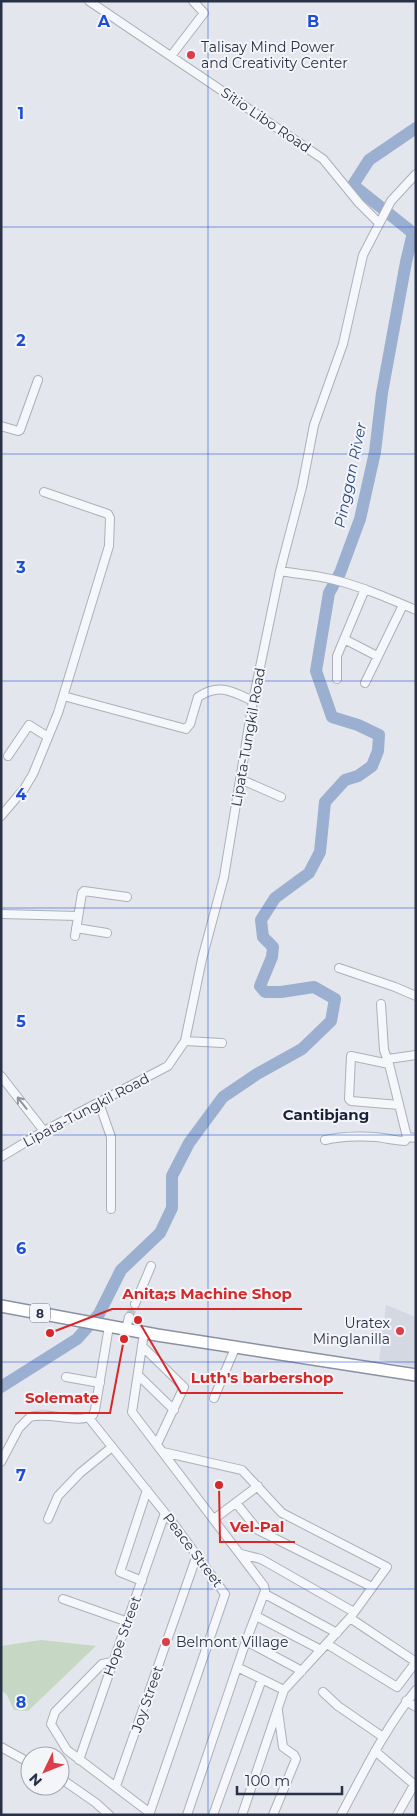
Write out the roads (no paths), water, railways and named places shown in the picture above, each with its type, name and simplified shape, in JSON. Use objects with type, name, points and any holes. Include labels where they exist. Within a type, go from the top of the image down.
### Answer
[{"type":"highway","name":"8","points":[[1,1306],[144,1333],[416,1375]]},
{"type":"street","name":"Sitio Libo Road","points":[[89,1],[101,5],[171,56],[323,159],[359,203],[380,220]]},
{"type":"street","points":[[171,56],[204,13],[192,1]]},
{"type":"street","name":"Lipata-Tungkil Road","points":[[1,1157],[44,1131],[168,1066],[185,1042],[202,959],[224,877],[253,701],[280,571],[302,487],[314,424],[343,344],[363,255],[391,201],[414,179]]},
{"type":"street","points":[[1,426],[20,430],[38,380]]},
{"type":"street","points":[[1,816],[24,789],[33,774],[48,737],[64,696],[109,546],[110,518],[106,513],[44,492]]},
{"type":"street","points":[[280,571],[346,583],[416,610]]},
{"type":"street","points":[[337,679],[337,656],[365,589]]},
{"type":"street","points":[[366,683],[377,656],[403,605]]},
{"type":"street","points":[[344,640],[377,656]]},
{"type":"street","points":[[67,697],[186,729],[190,724],[198,697],[211,690],[229,690],[253,701]]},
{"type":"street","points":[[8,756],[28,725],[48,737]]},
{"type":"street","points":[[240,779],[281,797]]},
{"type":"street","points":[[107,934],[76,932],[82,893],[84,891],[126,897]]},
{"type":"street","points":[[1,914],[78,916]]},
{"type":"street","points":[[339,968],[396,987],[416,996]]},
{"type":"street","points":[[324,1140],[338,1137],[365,1137],[388,1138],[405,1142],[412,1138],[399,1105],[389,1061],[384,1050],[381,1004]]},
{"type":"street","points":[[185,1042],[222,1043]]},
{"type":"street","points":[[399,1105],[352,1101],[349,1099],[351,1056],[389,1061],[416,1055]]},
{"type":"street","points":[[1,1076],[44,1131]]},
{"type":"street","points":[[99,1103],[112,1137],[111,1209]]},
{"type":"street","points":[[135,1304],[151,1266]]},
{"type":"street","points":[[126,1329],[129,1317]]},
{"type":"street","points":[[1,1462],[19,1428],[30,1417],[47,1415],[84,1419],[93,1415],[100,1383],[105,1326]]},
{"type":"street","points":[[144,1333],[132,1412],[264,1586],[264,1594],[186,1815]]},
{"type":"street","points":[[142,1346],[184,1388],[157,1444]]},
{"type":"street","points":[[214,1398],[235,1348]]},
{"type":"street","points":[[138,1375],[174,1410]]},
{"type":"street","points":[[66,1377],[100,1383]]},
{"type":"street","name":"Peace Street","points":[[89,1418],[165,1513],[223,1590],[225,1596],[149,1814]]},
{"type":"street","points":[[48,1519],[56,1498],[80,1473],[112,1447]]},
{"type":"street","points":[[163,1452],[242,1470],[282,1513],[387,1567],[352,1615],[284,1690],[242,1815]]},
{"type":"street","points":[[214,1519],[258,1486]]},
{"type":"street","points":[[142,1581],[120,1572],[147,1490]]},
{"type":"street","points":[[236,1503],[258,1530],[372,1587]]},
{"type":"street","name":"Hope Street","points":[[79,1760],[165,1513]]},
{"type":"street","points":[[241,1554],[261,1559],[352,1615],[416,1662],[397,1687],[326,1644]]},
{"type":"street","name":"Joy Street","points":[[116,1786],[197,1555]]},
{"type":"street","points":[[264,1594],[336,1633]]},
{"type":"street","points":[[63,1599],[128,1622]]},
{"type":"street","points":[[256,1616],[321,1650]]},
{"type":"street","points":[[246,1641],[302,1671]]},
{"type":"street","points":[[112,1662],[102,1664],[55,1712],[51,1724],[67,1750],[116,1786],[149,1814]]},
{"type":"street","points":[[237,1667],[284,1690]]},
{"type":"street","points":[[213,1815],[262,1679]]},
{"type":"street","points":[[341,1815],[374,1751],[416,1690]]},
{"type":"street","points":[[323,1692],[338,1706],[384,1737]]},
{"type":"street","points":[[406,1702],[416,1707]]},
{"type":"street","points":[[273,1815],[296,1759],[284,1747],[278,1709]]},
{"type":"street","points":[[1,1748],[20,1758]]},
{"type":"street","points":[[374,1751],[415,1786],[397,1815]]},
{"type":"street","points":[[70,1785],[96,1803],[109,1815]]},
{"type":"waterway","name":"Pinggan River","points":[[1,1387],[77,1339],[99,1314],[121,1270],[160,1233],[172,1208],[172,1176],[189,1143],[223,1097],[257,1074],[302,1049],[331,1021],[335,999],[314,987],[281,992],[265,992],[260,986],[272,957],[273,947],[263,937],[261,920],[275,898],[309,873],[320,852],[325,802],[345,780],[358,776],[372,766],[378,751],[379,735],[358,725],[332,717],[316,671],[329,593],[340,573],[360,519],[375,452],[382,393],[413,233],[353,185],[369,160],[416,128]]},
{"type":"tunnel","points":[[129,1317],[135,1304]]},
{"type":"place","name":"Talisay Mind Power and Creativity Center","points":[[191,55]]},
{"type":"place","name":"Luth's barbershop","points":[[138,1320]]},
{"type":"place","name":"Uratex Minglanilla","points":[[400,1331]]},
{"type":"place","name":"Anita;s Machine Shop","points":[[50,1333]]},
{"type":"place","name":"Solemate","points":[[124,1339]]},
{"type":"place","name":"Vel-Pal","points":[[219,1485]]},
{"type":"place","name":"Belmont Village","points":[[166,1642]]},
{"type":"district","name":"Cantibjang","points":[[326,1114]]}]
